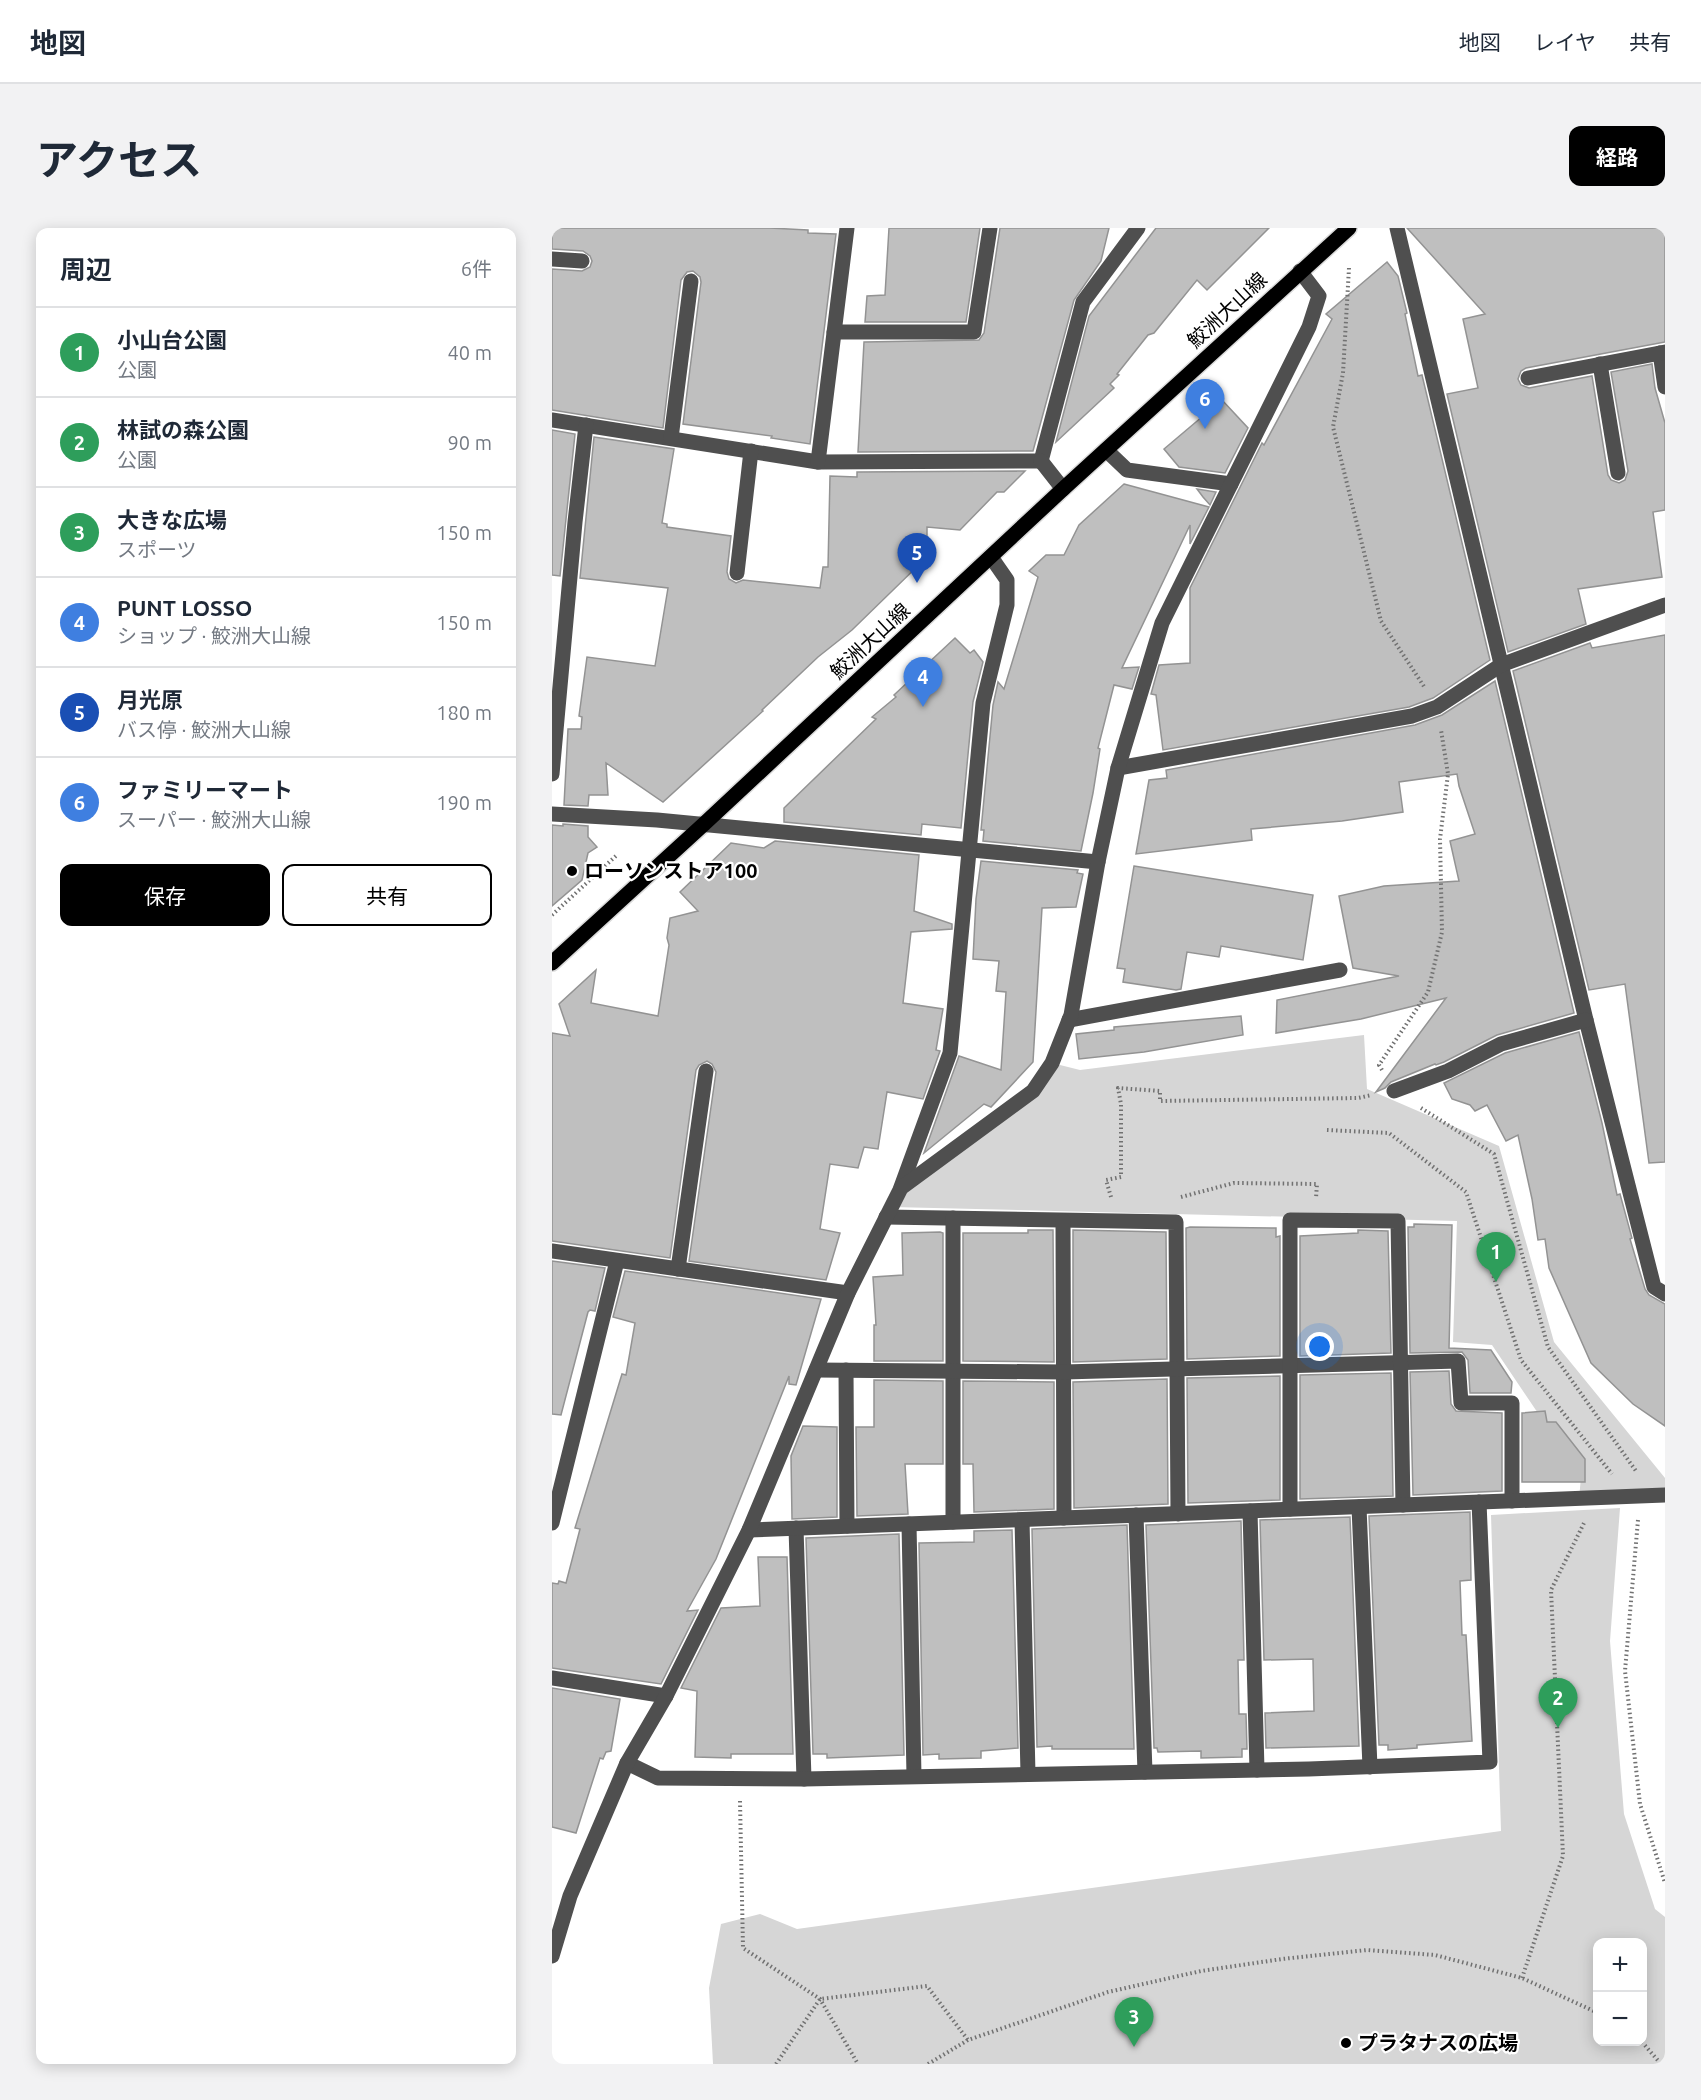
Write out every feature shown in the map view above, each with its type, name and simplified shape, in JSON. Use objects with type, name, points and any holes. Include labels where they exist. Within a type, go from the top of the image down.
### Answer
[{"type":"main road","name":"鮫洲大山線","points":[[552,963],[1063,489],[1349,228]]},
{"type":"street","points":[[818,462],[847,228]]},
{"type":"street","points":[[834,332],[974,332],[990,228]]},
{"type":"street","points":[[1041,461],[1083,302],[1138,228]]},
{"type":"street","points":[[1397,228],[1586,1020],[1654,1287],[1665,1294]]},
{"type":"street","points":[[552,259],[582,261]]},
{"type":"street","points":[[901,1188],[1033,1091],[1052,1063],[1069,1020],[1118,768],[1162,623],[1309,327],[1318,296],[1300,271]]},
{"type":"street","points":[[671,438],[692,281]]},
{"type":"street","points":[[1528,378],[1662,352],[1665,387]]},
{"type":"street","points":[[1600,364],[1618,473]]},
{"type":"street","points":[[552,420],[818,462],[1041,461]]},
{"type":"street","points":[[552,774],[574,522],[586,425]]},
{"type":"street","points":[[1106,450],[1127,470],[1231,484]]},
{"type":"street","points":[[737,573],[751,451]]},
{"type":"street","points":[[1041,461],[1063,489]]},
{"type":"street","points":[[552,1956],[570,1896],[627,1763],[666,1696],[749,1530],[848,1293],[901,1188],[950,1053],[983,703],[1006,605],[1007,580],[991,557]]},
{"type":"street","points":[[1118,768],[1412,716],[1437,707],[1501,665],[1665,604]]},
{"type":"street","points":[[552,814],[704,824],[1098,862]]},
{"type":"street","points":[[1069,1020],[1340,970]]},
{"type":"street","points":[[1394,1091],[1448,1071],[1501,1044],[1586,1020]]},
{"type":"street","points":[[678,1269],[706,1071]]},
{"type":"street","points":[[886,1217],[1176,1222],[1175,1369],[1178,1514]]},
{"type":"street","points":[[953,1218],[953,1522]]},
{"type":"street","points":[[1290,1509],[1290,1220],[1398,1221],[1403,1505]]},
{"type":"street","points":[[1063,1221],[1064,1518]]},
{"type":"street","points":[[552,1251],[848,1293]]},
{"type":"street","points":[[552,1523],[617,1261]]},
{"type":"street","points":[[816,1370],[1064,1372],[1458,1361],[1461,1403],[1512,1403],[1512,1501]]},
{"type":"street","points":[[846,1370],[848,1526]]},
{"type":"street","points":[[749,1530],[1665,1495]]},
{"type":"street","points":[[627,1763],[658,1778],[804,1779],[1257,1770],[1490,1762],[1479,1503]]},
{"type":"street","points":[[1359,1507],[1370,1767]]},
{"type":"street","points":[[1250,1511],[1257,1770]]},
{"type":"street","points":[[1136,1515],[1145,1772]]},
{"type":"street","points":[[1022,1520],[1028,1774]]},
{"type":"street","points":[[909,1524],[914,1776]]},
{"type":"street","points":[[796,1528],[804,1779]]},
{"type":"street","points":[[552,1678],[666,1696]]},
{"type":"path","points":[[1349,268],[1343,373],[1333,427],[1381,621],[1437,707],[1448,774],[1440,839],[1442,932],[1428,992],[1379,1065],[1394,1091],[1494,1154],[1548,1347],[1639,1474],[1640,1496],[1624,1671],[1640,1804],[1665,1882]]},
{"type":"path","points":[[552,915],[618,854]]},
{"type":"path","points":[[1122,1197],[1111,1197],[1106,1180],[1121,1177],[1121,1104],[1118,1088],[1160,1091],[1160,1101],[1358,1098]]},
{"type":"path","points":[[1327,1130],[1389,1133],[1466,1192],[1521,1360],[1613,1475],[1615,1497]]},
{"type":"path","points":[[1180,1198],[1234,1183],[1317,1184],[1315,1206]]},
{"type":"path","points":[[1522,1978],[1563,1856],[1551,1590],[1596,1498]]},
{"type":"path","points":[[739,1778],[743,1948],[820,1999],[858,2064]]},
{"type":"path","points":[[928,2064],[968,2040],[1108,1992],[1201,1971],[1367,1950],[1434,1954],[1522,1978],[1593,2011]]},
{"type":"path","points":[[776,2064],[820,1999],[927,1986],[968,2040]]},
{"type":"path","points":[[1645,2046],[1661,2064]]},
{"type":"shaded area","points":[[1364,1035],[1367,1089],[1499,1146],[1554,1342],[1665,1478],[1665,1489],[1579,1499],[1581,1477],[1492,1345],[1453,1342],[1457,1221],[892,1207],[901,1188],[1033,1091],[1052,1063],[1080,1070]]},
{"type":"shaded area","points":[[1620,1508],[1610,1641],[1624,1814],[1655,1909],[1665,1917],[1665,2064],[713,2064],[709,1988],[721,1924],[760,1914],[797,1929],[1501,1831],[1491,1515]]},
{"type":"building","points":[[552,228],[770,228],[836,234],[810,444],[771,438],[772,436],[683,424],[701,282],[700,277],[693,271],[687,272],[681,280],[663,428],[552,410],[552,269],[582,271],[590,267],[592,261],[590,256],[583,251],[552,249]]},
{"type":"building","points":[[889,228],[980,228],[966,322],[865,322],[867,296],[885,295]]},
{"type":"building","points":[[1000,228],[1109,228],[1101,261],[1074,300],[1033,451],[858,452],[864,342],[979,340],[984,333]]},
{"type":"building","points":[[1156,228],[1269,228],[1207,290],[1197,280],[1117,374],[1119,375],[1110,384],[1114,388],[1056,442],[1089,316]]},
{"type":"building","points":[[1407,228],[1665,228],[1665,342],[1526,368],[1521,371],[1518,379],[1521,385],[1529,388],[1592,376],[1608,475],[1611,480],[1619,483],[1625,480],[1628,471],[1611,372],[1652,364],[1655,388],[1665,423],[1665,510],[1653,512],[1662,577],[1578,589],[1586,624],[1508,652],[1447,394],[1478,388],[1463,319],[1485,314]]},
{"type":"building","points":[[1387,262],[1398,276],[1418,376],[1422,375],[1490,660],[1433,698],[1409,707],[1163,750],[1156,695],[1151,694],[1159,665],[1190,663],[1190,588],[1262,443],[1264,445],[1332,319],[1326,314]]},
{"type":"building","points":[[1222,400],[1248,428],[1225,473],[1179,467],[1164,449]]},
{"type":"building","points":[[552,430],[575,434],[560,576],[552,575]]},
{"type":"building","points":[[594,437],[674,449],[662,523],[667,524],[667,527],[731,536],[727,572],[729,579],[736,583],[743,580],[820,588],[823,567],[828,567],[830,476],[857,477],[857,472],[1025,471],[1004,492],[997,492],[960,530],[927,527],[927,557],[852,630],[818,657],[763,711],[663,802],[606,763],[608,795],[589,795],[588,806],[564,805],[568,729],[581,729],[582,717],[579,716],[587,657],[655,666],[668,588],[580,578]]},
{"type":"building","points":[[1124,484],[1209,507],[1190,544],[1190,525],[1122,668],[1139,667],[1132,689],[1114,685],[1098,748],[1100,749],[1093,793],[1081,851],[983,841],[984,830],[981,830],[993,705],[998,682],[1004,689],[1038,577],[1029,571],[1046,555],[1064,555],[1079,525]]},
{"type":"building","points":[[1197,489],[1216,492],[1210,505],[1203,497]]},
{"type":"building","points":[[1665,635],[1665,1162],[1649,1163],[1625,984],[1589,990],[1513,671],[1590,643],[1592,648]]},
{"type":"building","points":[[955,638],[970,653],[974,650],[983,662],[973,702],[961,828],[922,824],[921,835],[784,822],[784,808],[876,719],[872,717],[896,697],[894,695]]},
{"type":"building","points":[[1495,681],[1574,1013],[1497,1035],[1444,1062],[1391,1082],[1376,1092],[1446,998],[1361,1019],[1276,1033],[1277,1000],[1399,976],[1353,968],[1339,896],[1384,886],[1459,881],[1450,841],[1475,834],[1457,774],[1399,782],[1403,812],[1342,821],[1251,829],[1252,840],[1136,854],[1149,780],[1167,778],[1166,770],[1415,725],[1442,715]]},
{"type":"building","points":[[563,824],[588,826],[588,837],[597,847],[588,853],[582,880],[552,906],[552,825],[563,826]]},
{"type":"building","points":[[775,841],[919,855],[914,911],[952,924],[952,929],[911,932],[903,1003],[943,1009],[936,1050],[940,1051],[923,1099],[887,1092],[878,1149],[864,1147],[858,1168],[830,1164],[820,1229],[840,1233],[826,1280],[689,1261],[716,1072],[712,1064],[707,1061],[699,1065],[696,1070],[670,1258],[552,1241],[552,1033],[570,1036],[559,1004],[596,970],[591,1003],[658,1016],[669,945],[667,938],[670,918],[698,911],[680,892],[731,843],[764,848]]},
{"type":"building","points":[[981,861],[1078,870],[1077,873],[1083,874],[1076,907],[1042,908],[1033,1062],[991,1107],[984,1104],[924,1153],[959,1056],[1001,1070],[1006,992],[996,991],[999,961],[973,959],[976,899]]},
{"type":"building","points":[[1134,866],[1313,895],[1303,960],[1221,946],[1219,957],[1187,952],[1181,989],[1123,982],[1125,969],[1117,968]]},
{"type":"building","points":[[1241,1016],[1243,1035],[1144,1052],[1079,1059],[1076,1034],[1114,1030],[1114,1027]]},
{"type":"building","points":[[1579,1032],[1617,1195],[1620,1194],[1645,1289],[1649,1295],[1665,1304],[1665,1426],[1633,1404],[1591,1363],[1549,1268],[1545,1239],[1538,1240],[1518,1135],[1506,1141],[1487,1105],[1475,1111],[1470,1105],[1452,1099],[1444,1083],[1505,1053]]},
{"type":"building","points":[[1414,1224],[1452,1225],[1449,1348],[1491,1350],[1512,1382],[1511,1393],[1470,1393],[1468,1360],[1462,1352],[1410,1353],[1408,1227],[1414,1227]]},
{"type":"building","points":[[1186,1228],[1276,1228],[1276,1237],[1280,1236],[1280,1356],[1187,1359]]},
{"type":"building","points":[[1028,1230],[1053,1230],[1054,1362],[963,1361],[963,1233],[1028,1233]]},
{"type":"building","points":[[1073,1230],[1166,1232],[1167,1359],[1073,1362]]},
{"type":"building","points":[[1358,1230],[1388,1231],[1391,1353],[1300,1356],[1300,1236],[1358,1233]]},
{"type":"building","points":[[902,1233],[943,1233],[943,1361],[874,1361],[874,1325],[876,1325],[873,1277],[903,1275]]},
{"type":"building","points":[[552,1261],[605,1268],[595,1311],[588,1312],[561,1415],[552,1414]]},
{"type":"building","points":[[625,1271],[821,1299],[796,1385],[789,1384],[789,1376],[716,1559],[687,1611],[698,1610],[661,1684],[552,1668],[552,1583],[558,1584],[559,1581],[566,1583],[580,1529],[575,1528],[622,1374],[626,1375],[635,1323],[613,1317]]},
{"type":"building","points":[[1449,1371],[1451,1404],[1456,1411],[1502,1413],[1502,1491],[1413,1495],[1410,1372]]},
{"type":"building","points":[[1391,1373],[1393,1496],[1300,1499],[1300,1375]]},
{"type":"building","points":[[1280,1376],[1280,1500],[1188,1503],[1187,1378]]},
{"type":"building","points":[[1167,1379],[1168,1504],[1074,1508],[1073,1382]]},
{"type":"building","points":[[874,1380],[943,1381],[943,1464],[905,1464],[908,1514],[857,1516],[856,1427],[874,1427]]},
{"type":"building","points":[[963,1381],[1054,1382],[1054,1509],[974,1512],[973,1464],[963,1464]]},
{"type":"building","points":[[1545,1411],[1547,1422],[1556,1422],[1585,1459],[1585,1482],[1522,1482],[1522,1413]]},
{"type":"building","points":[[803,1426],[837,1427],[837,1517],[792,1519],[791,1456]]},
{"type":"building","points":[[1470,1512],[1471,1580],[1460,1581],[1462,1635],[1466,1635],[1472,1741],[1417,1745],[1417,1748],[1388,1750],[1388,1745],[1379,1745],[1369,1516]]},
{"type":"building","points":[[1350,1517],[1359,1746],[1266,1748],[1265,1713],[1314,1711],[1313,1659],[1264,1660],[1260,1520]]},
{"type":"building","points":[[1241,1521],[1244,1660],[1238,1660],[1239,1714],[1246,1714],[1247,1749],[1242,1749],[1242,1757],[1201,1758],[1201,1751],[1158,1752],[1157,1748],[1154,1748],[1146,1525]]},
{"type":"building","points":[[1127,1525],[1134,1749],[1037,1747],[1032,1529]]},
{"type":"building","points":[[1012,1530],[1018,1748],[981,1751],[981,1758],[939,1759],[939,1754],[923,1755],[919,1543],[974,1542],[974,1531]]},
{"type":"building","points":[[899,1534],[904,1755],[827,1758],[827,1754],[813,1754],[806,1538]]},
{"type":"building","points":[[758,1557],[787,1557],[793,1754],[731,1754],[731,1758],[695,1757],[697,1691],[681,1688],[721,1608],[760,1606]]},
{"type":"building","points":[[552,1688],[620,1699],[611,1751],[606,1752],[603,1759],[600,1758],[576,1833],[552,1827]]},
{"type":"place","name":"ファミリーマート","points":[[1205,429]]},
{"type":"place","name":"月光原","points":[[917,583]]},
{"type":"place","name":"PUNT LOSSO","points":[[923,707]]},
{"type":"place","name":"ローソンストア100","points":[[572,871]]},
{"type":"place","name":"小山台公園","points":[[1496,1282]]},
{"type":"place","name":"林試の森公園","points":[[1558,1728]]},
{"type":"place","name":"プラタナスの広場","points":[[1346,2043]]},
{"type":"place","name":"大きな広場","points":[[1134,2047]]}]
